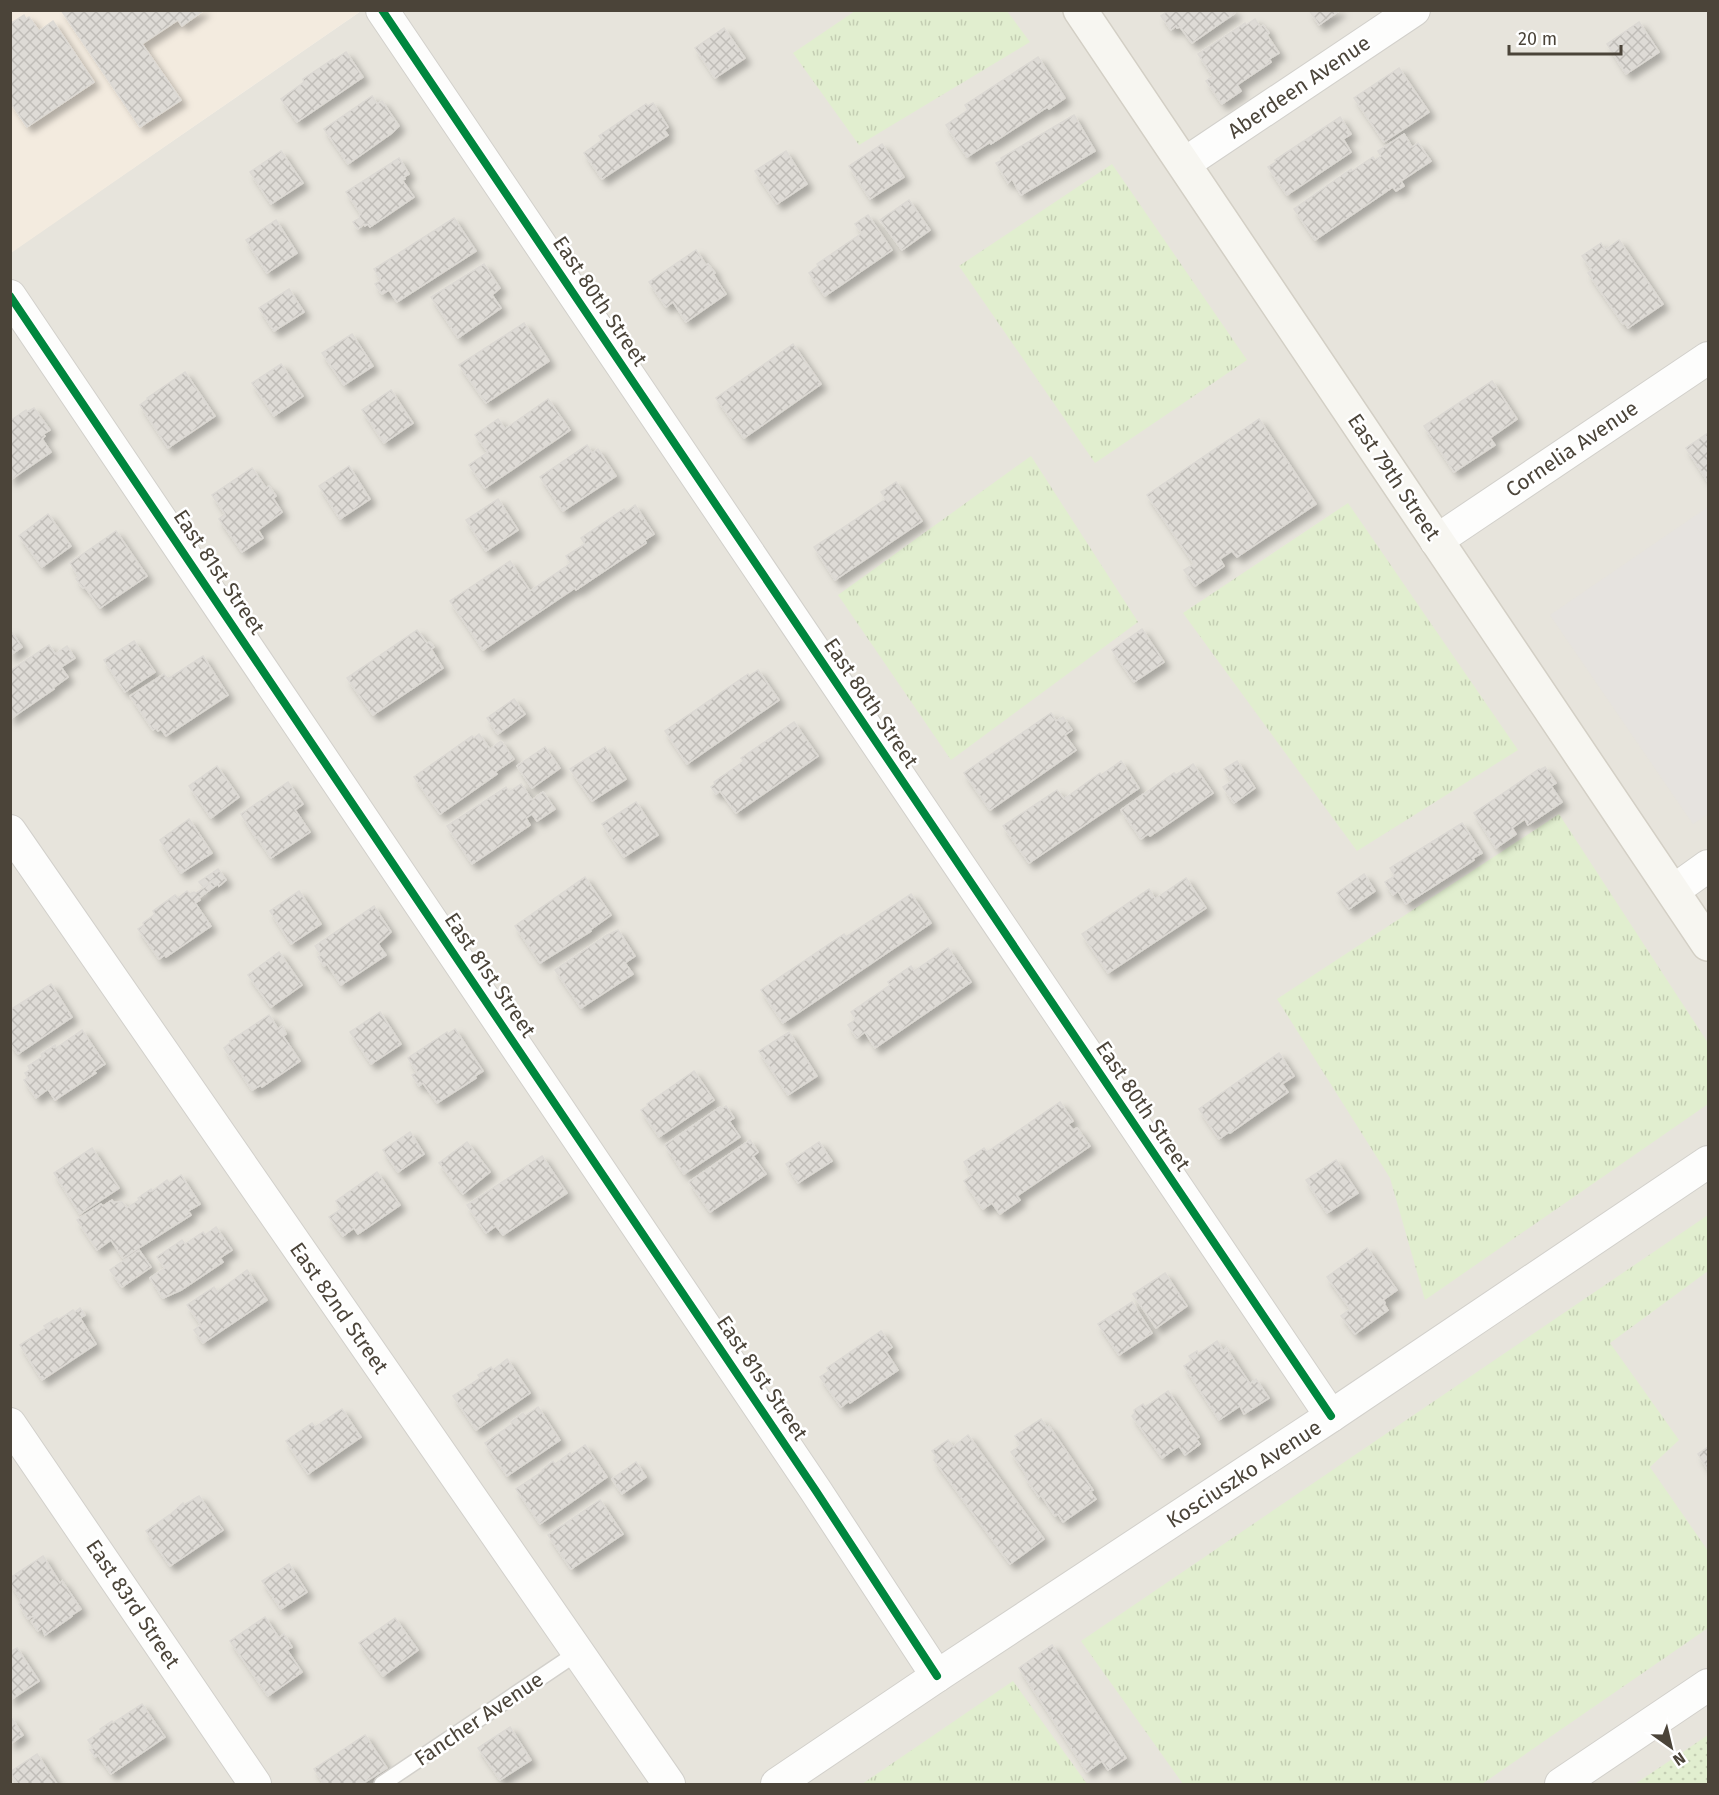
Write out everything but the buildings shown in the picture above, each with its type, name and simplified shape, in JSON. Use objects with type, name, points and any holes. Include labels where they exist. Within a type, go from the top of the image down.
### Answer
[{"type":"main road","name":"East 79th Street","points":[[1080,10],[1708,944]]},
{"type":"street","name":"East 80th Street","points":[[382,10],[1330,1416]]},
{"type":"street","name":"Aberdeen Avenue","points":[[1184,164],[1414,10]]},
{"type":"street","name":"East 81st Street","points":[[10,296],[810,1481],[938,1676]]},
{"type":"street","name":"Cornelia Avenue","points":[[1436,541],[1708,358]]},
{"type":"street","name":"East 82nd Street","points":[[10,831],[669,1785]]},
{"type":"street","points":[[1673,891],[1708,866]]},
{"type":"street","name":"Kosciuszko Avenue","points":[[777,1785],[1708,1162]]},
{"type":"street","name":"East 83rd Street","points":[[10,1424],[255,1785]]},
{"type":"street","points":[[1561,1785],[1708,1685]]},
{"type":"lane","name":"Fancher Avenue","points":[[381,1785],[577,1653]]},
{"type":"shaded area","points":[[11,11],[361,11],[11,253]]},
{"type":"shaded area","points":[[361,11],[1708,11],[1708,1784],[11,1784],[10,253]]},
{"type":"shaded area","points":[[1708,507],[1708,814],[1693,824],[1550,615]]},
{"type":"green space","points":[[855,11],[1007,11],[1030,42],[859,145],[793,53]]},
{"type":"green space","points":[[1112,164],[1247,360],[1095,463],[959,266]]},
{"type":"green space","points":[[1031,456],[1138,622],[951,760],[838,595]]},
{"type":"green space","points":[[1348,503],[1518,750],[1357,851],[1183,613]]},
{"type":"green space","points":[[1559,814],[1708,1043],[1708,1104],[1425,1300],[1390,1178],[1277,999]]},
{"type":"green space","points":[[1708,1215],[1708,1271],[1610,1343],[1679,1440],[1650,1467],[1708,1551],[1708,1628],[1482,1784],[1183,1784],[1081,1641]]},
{"type":"green space","points":[[1013,1681],[1087,1784],[862,1784]]},
{"type":"green space","points":[[1708,1735],[1708,1784],[1635,1784]]},
{"type":"cycle path","points":[[382,10],[1331,1416]]},
{"type":"cycle path","points":[[10,296],[816,1491],[937,1676]]}]
